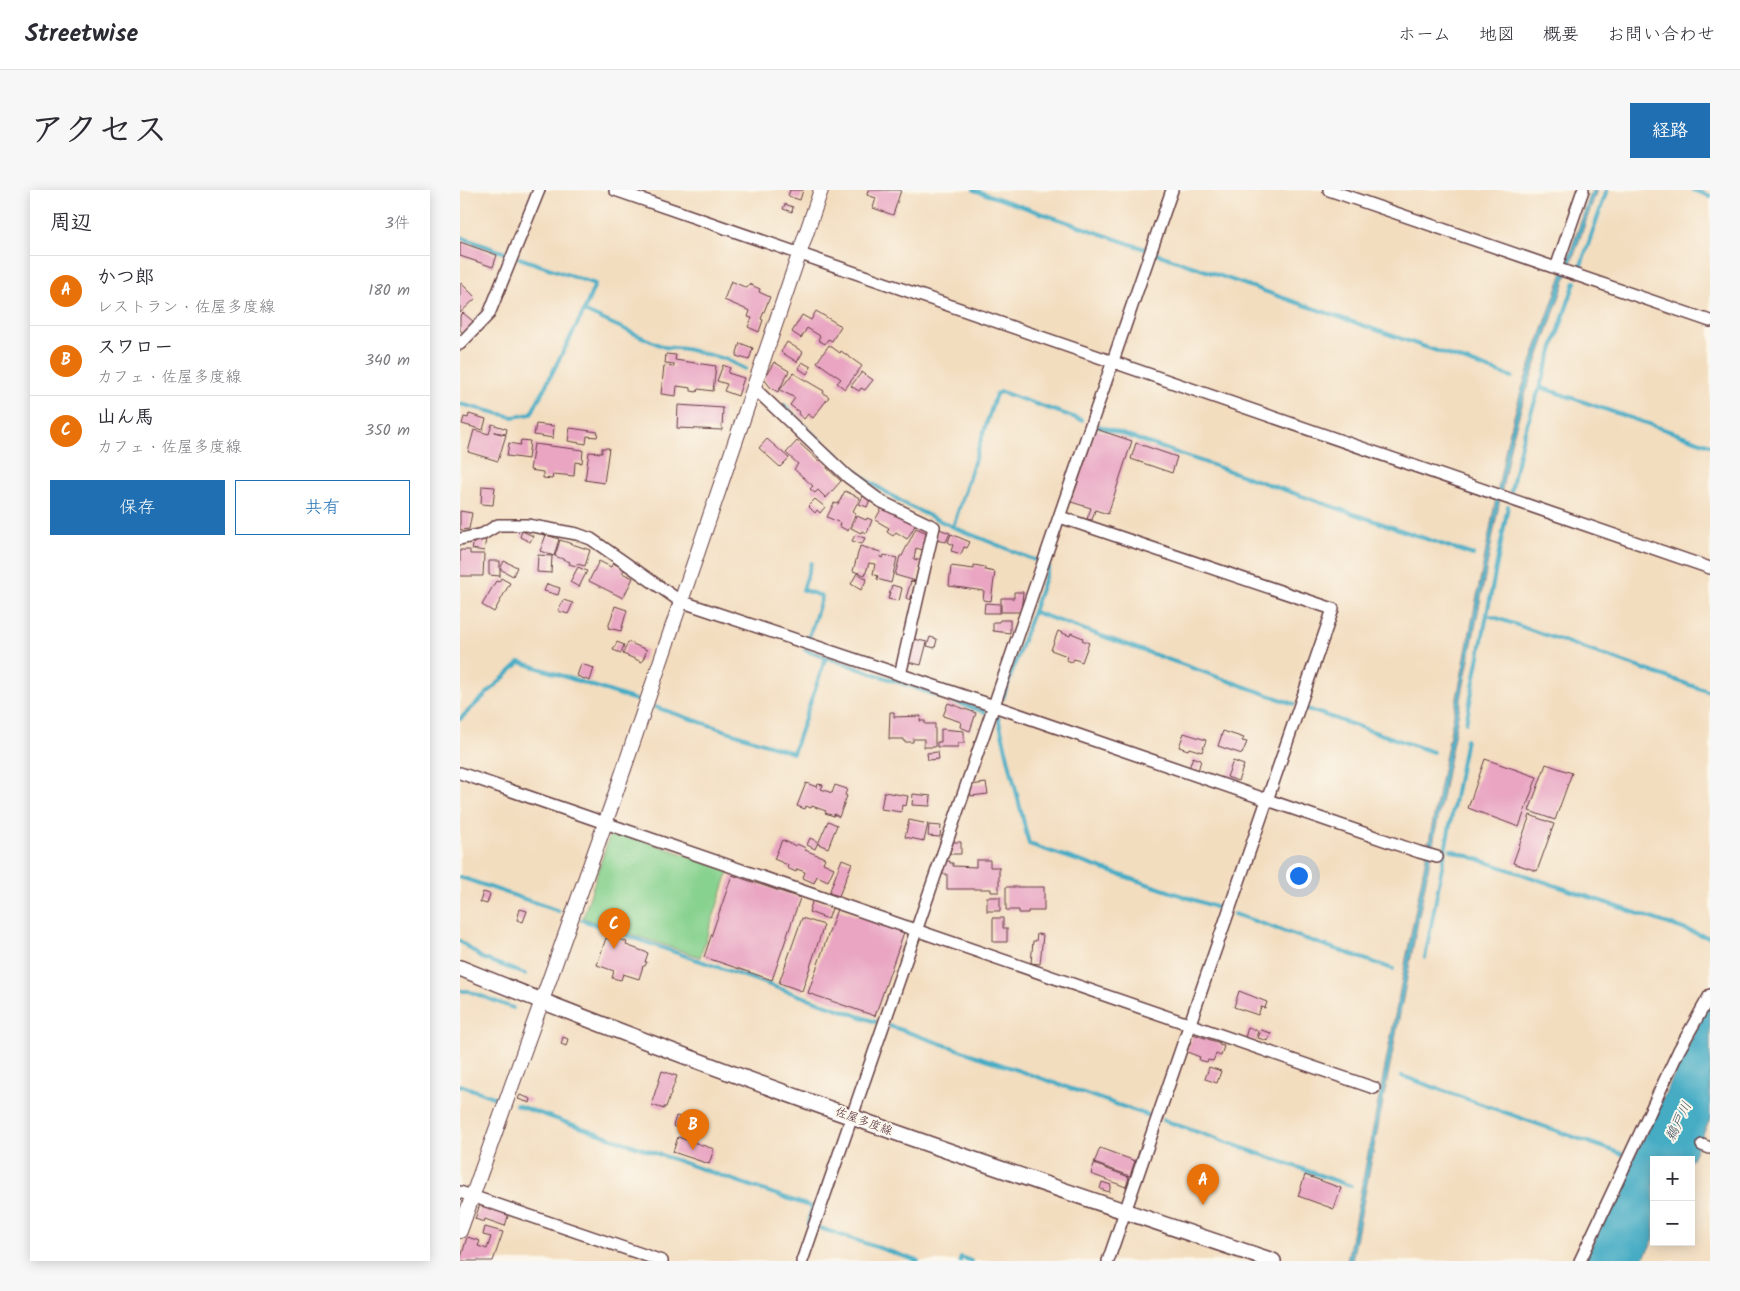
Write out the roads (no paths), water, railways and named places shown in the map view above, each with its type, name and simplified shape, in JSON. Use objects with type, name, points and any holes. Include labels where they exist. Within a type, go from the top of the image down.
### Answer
[{"type":"main road","name":"佐屋多度線","points":[[460,968],[541,1002],[852,1118],[1273,1261]]},
{"type":"street","points":[[460,344],[489,314],[539,190]]},
{"type":"street","points":[[614,190],[1710,568]]},
{"type":"street","points":[[460,1231],[466,1194],[541,1002],[821,190]]},
{"type":"street","points":[[802,1261],[1172,190]]},
{"type":"street","points":[[1329,190],[1710,321]]},
{"type":"street","points":[[1562,270],[1584,190]]},
{"type":"street","points":[[753,387],[848,477],[882,502],[934,527],[900,675]]},
{"type":"street","points":[[1060,517],[1333,610],[1108,1261]]},
{"type":"street","points":[[460,539],[483,534],[498,525],[526,525],[576,534],[591,539],[680,601],[1437,857]]},
{"type":"street","points":[[460,773],[1374,1088]]},
{"type":"street","points":[[1580,1261],[1679,1050],[1710,995]]},
{"type":"street","points":[[466,1194],[662,1261]]},
{"type":"water","points":[[1592,190],[1597,190],[1526,392],[1511,443],[1352,1261],[1347,1261],[1507,442],[1521,391]]},
{"type":"water","name":"鵜戸川","points":[[1710,1001],[1710,1119],[1693,1156],[1650,1156],[1650,1246],[1642,1261],[1584,1261]]},
{"type":"waterway","points":[[974,190],[1145,249]]},
{"type":"waterway","points":[[1580,268],[1607,190]]},
{"type":"waterway","points":[[1693,190],[1710,196]]},
{"type":"waterway","points":[[460,237],[508,254]]},
{"type":"waterway","points":[[1157,254],[1512,377]]},
{"type":"waterway","points":[[519,258],[595,284],[584,311]]},
{"type":"waterway","points":[[1511,491],[1522,440],[1575,282]]},
{"type":"waterway","points":[[460,404],[513,417],[531,414],[584,311],[664,347],[686,349],[725,359],[745,369]]},
{"type":"waterway","points":[[1540,387],[1710,445]]},
{"type":"waterway","points":[[953,527],[996,394],[1001,392],[1082,420]]},
{"type":"waterway","points":[[784,405],[807,429],[868,481],[907,505],[953,527],[1037,561]]},
{"type":"waterway","points":[[1099,426],[1473,555]]},
{"type":"waterway","points":[[1466,723],[1508,506]]},
{"type":"waterway","points":[[809,637],[822,596],[803,590],[811,563]]},
{"type":"waterway","points":[[1003,698],[1049,566],[1045,565]]},
{"type":"waterway","points":[[1034,612],[1294,704]]},
{"type":"waterway","points":[[1491,616],[1710,692]]},
{"type":"waterway","points":[[805,650],[985,712]]},
{"type":"waterway","points":[[655,707],[793,753],[826,657]]},
{"type":"waterway","points":[[460,719],[520,662],[636,700]]},
{"type":"waterway","points":[[1304,708],[1433,752]]},
{"type":"waterway","points":[[998,717],[1029,844],[1224,910]]},
{"type":"waterway","points":[[1425,958],[1466,739]]},
{"type":"waterway","points":[[1451,850],[1710,938]]},
{"type":"waterway","points":[[460,877],[559,911]]},
{"type":"waterway","points":[[1234,914],[1393,969]]},
{"type":"waterway","points":[[582,920],[876,1022]]},
{"type":"waterway","points":[[460,941],[482,958],[525,974]]},
{"type":"waterway","points":[[460,991],[468,991],[513,1008]]},
{"type":"waterway","points":[[890,1026],[1153,1117]]},
{"type":"waterway","points":[[1402,1076],[1622,1154]]},
{"type":"waterway","points":[[460,1085],[496,1098]]},
{"type":"waterway","points":[[516,1105],[812,1207],[808,1224]]},
{"type":"waterway","points":[[1163,1120],[1351,1186]]},
{"type":"waterway","points":[[820,1228],[918,1261]]},
{"type":"waterway","points":[[960,1261],[961,1257],[971,1261]]},
{"type":"place","name":"山ん馬","points":[[614,949]]},
{"type":"place","name":"スワロー","points":[[693,1150]]},
{"type":"place","name":"かつ郎","points":[[1203,1205]]}]
